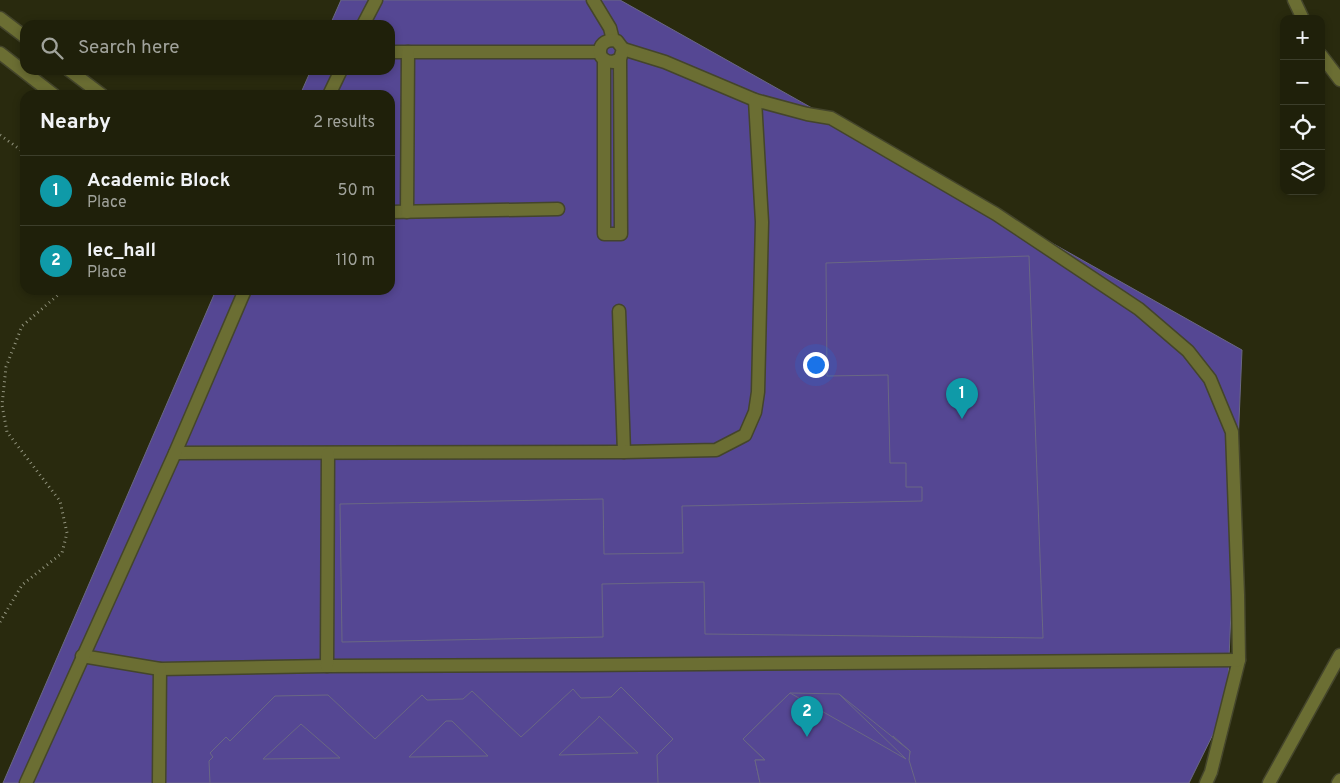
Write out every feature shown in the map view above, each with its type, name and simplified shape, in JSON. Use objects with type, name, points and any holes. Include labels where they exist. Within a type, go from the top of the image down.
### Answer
[{"type":"street","points":[[366,20],[376,0]]},
{"type":"street","points":[[593,0],[610,28],[613,40]]},
{"type":"street","points":[[1294,0],[1301,15]]},
{"type":"street","points":[[0,18],[20,33]]},
{"type":"street","points":[[613,40],[619,43],[621,54],[621,234],[604,234],[602,56],[600,49],[604,42],[613,40]]},
{"type":"street","points":[[395,52],[602,56],[613,62],[621,54]]},
{"type":"street","points":[[407,212],[408,52]]},
{"type":"street","points":[[0,53],[20,69]]},
{"type":"street","points":[[621,54],[665,62],[755,100],[807,114],[831,118],[996,214],[1139,309],[1188,351],[1210,379],[1232,432],[1239,660],[1211,772],[1206,783]]},
{"type":"street","points":[[1325,60],[1340,80]]},
{"type":"street","points":[[28,75],[48,90]]},
{"type":"street","points":[[76,75],[95,90]]},
{"type":"street","points":[[331,90],[339,75]]},
{"type":"street","points":[[175,453],[328,454],[716,450],[745,435],[755,412],[758,392],[762,222],[755,100]]},
{"type":"street","points":[[395,212],[558,209]]},
{"type":"street","points":[[26,783],[175,453],[243,295]]},
{"type":"street","points":[[619,311],[624,452]]},
{"type":"street","points":[[327,666],[328,454]]},
{"type":"street","points":[[1269,783],[1340,655]]},
{"type":"street","points":[[82,656],[160,669],[327,666],[1239,660]]},
{"type":"street","points":[[159,783],[160,669]]},
{"type":"path","points":[[0,135],[20,149]]},
{"type":"path","points":[[0,622],[22,585],[62,553],[67,533],[60,501],[7,432],[2,405],[6,367],[22,326],[57,295]]},
{"type":"building","points":[[341,0],[620,0],[1242,350],[1227,706],[1189,783],[3,783],[214,295],[395,295],[395,90],[302,90],[309,75],[395,75],[395,20],[332,20]]},
{"type":"building","points":[[1029,256],[1043,638],[705,634],[704,582],[602,584],[603,637],[342,642],[340,504],[603,499],[604,554],[683,553],[682,506],[922,501],[922,487],[906,487],[906,463],[890,463],[888,375],[827,376],[826,263]]},
{"type":"building","points":[[621,687],[673,739],[657,755],[658,783],[210,783],[209,761],[213,757],[210,753],[226,737],[230,741],[275,696],[328,695],[375,739],[422,695],[427,700],[463,699],[472,691],[521,737],[573,689],[581,698],[611,697]],"holes":[[[599,717],[638,753],[559,755]],[[446,721],[452,721],[488,756],[409,757]],[[301,724],[340,758],[263,759]]]},
{"type":"building","points":[[790,693],[839,694],[891,739],[893,736],[910,751],[909,760],[906,759],[914,783],[760,783],[755,760],[765,760],[743,739]],"holes":[[[816,721],[860,759],[776,760]]]},
{"type":"building","points":[[790,693],[906,759],[839,694],[910,751],[909,760],[916,783],[760,783],[755,760],[765,760],[743,739]]},
{"type":"place","name":"Academic Block","points":[[962,419]]},
{"type":"place","name":"lec_hall","points":[[807,737]]}]
